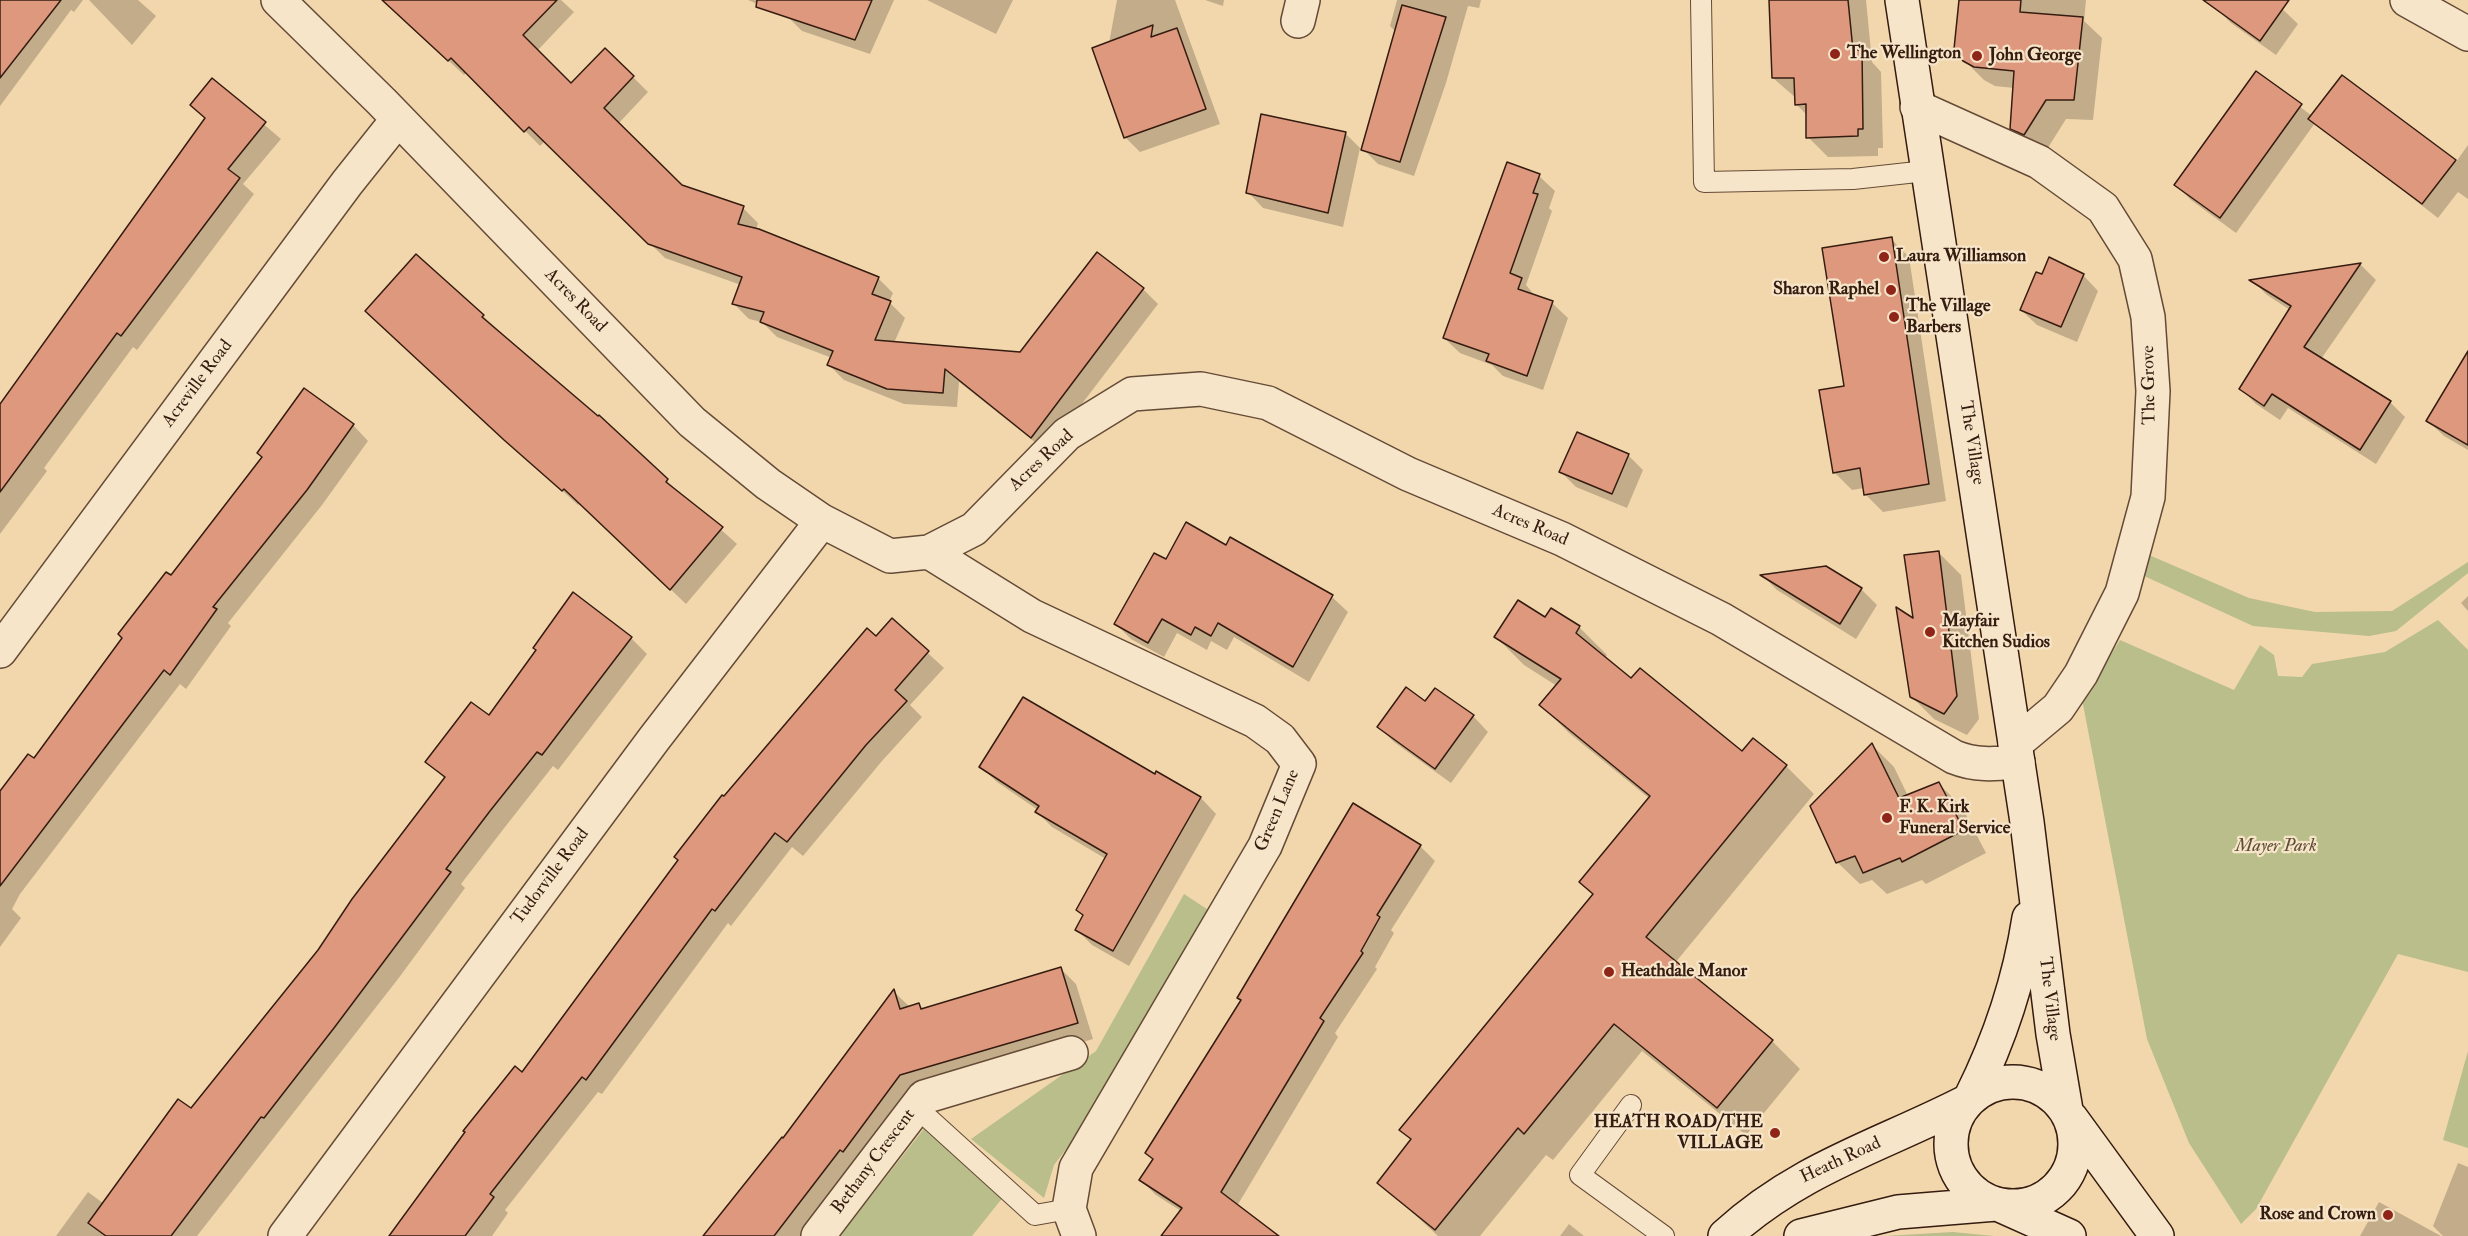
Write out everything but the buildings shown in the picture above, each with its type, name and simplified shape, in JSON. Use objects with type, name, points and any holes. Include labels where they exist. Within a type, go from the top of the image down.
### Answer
[{"type":"street","name":"Acres Road","points":[[278,0],[398,119],[692,422],[768,484],[822,521],[890,556],[929,552],[974,529],[1067,434],[1132,394],[1201,389],[1268,403],[1408,474],[1562,539],[1721,619],[1954,757],[1984,765],[2017,753]]},
{"type":"street","name":"The Village","points":[[1902,0],[1926,171],[1965,406],[2017,753],[2053,1034],[2067,1112],[2157,1236]]},
{"type":"street","points":[[2407,0],[2468,34]]},
{"type":"street","name":"The Grove","points":[[1917,107],[2038,162],[2103,208],[2135,259],[2148,317],[2153,391],[2148,497],[2122,593],[2081,674],[2058,708],[2017,753]]},
{"type":"street","name":"Acreville Road","points":[[0,651],[347,183],[398,119]]},
{"type":"street","name":"Tudorville Road","points":[[285,1236],[654,738],[822,521]]},
{"type":"street","name":"Green Lane","points":[[929,552],[1032,616],[1255,721],[1280,739],[1299,765],[1265,846],[1076,1168],[1074,1223]]},
{"type":"street","name":"The Village","points":[[1969,1100],[2000,1036],[2013,998],[2024,955],[2034,887]]},
{"type":"street","name":"Bethany Crescent","points":[[818,1236],[924,1097],[1071,1053]]},
{"type":"street","points":[[1801,1236],[1898,1212],[1998,1205],[2020,1206],[2040,1200],[2056,1190],[2069,1173],[2075,1154],[2075,1134],[2067,1112],[2052,1095],[2032,1084],[2011,1081],[1990,1086],[1969,1100],[1955,1120],[1950,1141],[1953,1161],[1962,1180],[1977,1195],[1998,1205],[2069,1236]]},
{"type":"street","name":"Heath Road","points":[[1725,1236],[1755,1209],[1806,1176],[1969,1100]]},
{"type":"lane","points":[[1701,0],[1704,182],[1853,179],[1926,171]]},
{"type":"lane","points":[[1631,1105],[1580,1175],[1664,1236]]},
{"type":"lane","points":[[916,1107],[1035,1215],[1074,1223]]},
{"type":"green space","points":[[2149,555],[2249,598],[2315,612],[2392,611],[2468,562],[2468,573],[2396,631],[2369,636],[2253,626],[2142,575]]},
{"type":"green space","name":"Mayer Park","points":[[2438,620],[2468,650],[2468,972],[2398,954],[2256,1209],[2241,1224],[2189,1143],[2147,1039],[2082,699],[2120,640],[2234,690],[2260,645],[2274,655],[2278,676],[2302,677],[2312,664],[2385,652]]},
{"type":"green space","points":[[1184,894],[1213,913],[1124,1073],[1054,1165],[1044,1198],[971,1139],[1096,1051]]},
{"type":"green space","points":[[2468,1051],[2468,1148],[2443,1140]]},
{"type":"green space","points":[[926,1126],[1004,1196],[972,1236],[840,1236]]},
{"type":"green space","points":[[1953,1232],[1994,1236],[1884,1236]]},
{"type":"place","name":"The Wellington","points":[[1835,54]]},
{"type":"place","name":"John George","points":[[1977,56]]},
{"type":"place","name":"Laura Williamson","points":[[1884,257]]},
{"type":"place","name":"Sharon Raphel","points":[[1891,290]]},
{"type":"place","name":"The Village Barbers","points":[[1894,317]]},
{"type":"place","name":"Mayfair Kitchen Sudios","points":[[1930,632]]},
{"type":"place","name":"F. K. Kirk Funeral Service","points":[[1887,818]]},
{"type":"place","name":"Heathdale Manor","points":[[1609,972]]},
{"type":"place","name":"HEATH ROAD/THE VILLAGE","points":[[1775,1133]]},
{"type":"place","name":"Rose and Crown","points":[[2388,1215]]}]
